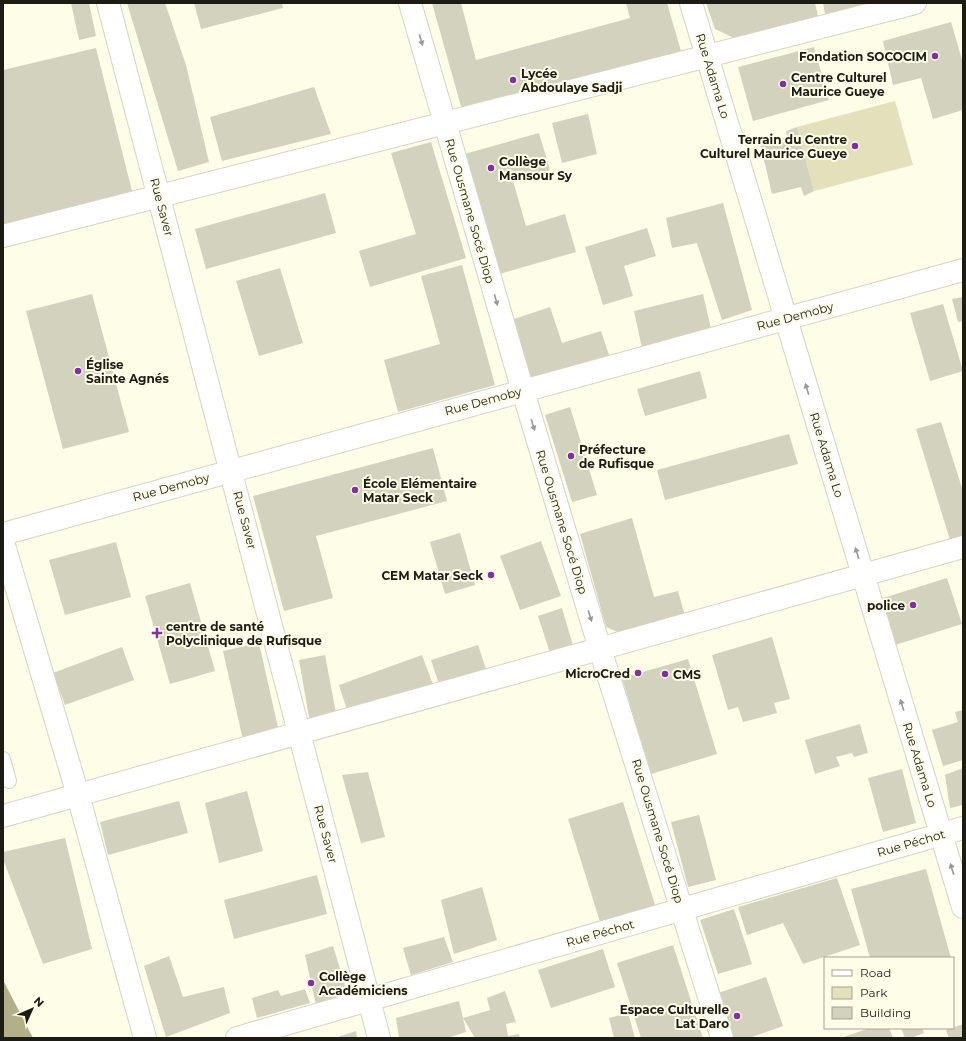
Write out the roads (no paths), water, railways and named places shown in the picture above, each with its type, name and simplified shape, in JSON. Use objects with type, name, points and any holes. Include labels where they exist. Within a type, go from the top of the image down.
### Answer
[{"type":"street","name":"Rue Saver","points":[[108,3],[380,1038]]},
{"type":"street","name":"Rue Ousmane Socé Diop","points":[[410,3],[522,391],[600,649],[722,1038]]},
{"type":"street","name":"Rue Adama Lo","points":[[691,3],[963,907]]},
{"type":"street","points":[[3,236],[915,3]]},
{"type":"street","name":"Rue Demoby","points":[[3,534],[963,270]]},
{"type":"street","points":[[3,542],[78,795],[145,1038]]},
{"type":"street","points":[[3,816],[963,547]]},
{"type":"street","name":"Rue Péchot","points":[[237,1038],[963,828]]},
{"type":"lane","points":[[3,759],[9,781]]},
{"type":"place","name":"Fondation SOCOCIM","points":[[935,56]]},
{"type":"place","name":"Lycée Abdoulaye Sadji","points":[[513,80]]},
{"type":"place","name":"Centre Culturel Maurice Gueye","points":[[783,84]]},
{"type":"place","name":"Terrain du Centre Culturel Maurice Gueye","points":[[855,146]]},
{"type":"place","name":"Collège Mansour Sy","points":[[491,168]]},
{"type":"place","name":"Église Sainte Agnés","points":[[78,371]]},
{"type":"place","name":"Préfecture de Rufisque","points":[[571,456]]},
{"type":"place","name":"École Elémentaire Matar Seck","points":[[355,490]]},
{"type":"place","name":"CEM Matar Seck","points":[[491,575]]},
{"type":"place","name":"police","points":[[913,605]]},
{"type":"place","name":"centre de santé Polyclinique de Rufisque","points":[[157,633]]},
{"type":"place","name":"MicroCred","points":[[638,673]]},
{"type":"place","name":"CMS","points":[[665,674]]},
{"type":"place","name":"Collège Académiciens","points":[[311,983]]},
{"type":"place","name":"Espace Culturelle Lat Daro","points":[[737,1016]]}]
